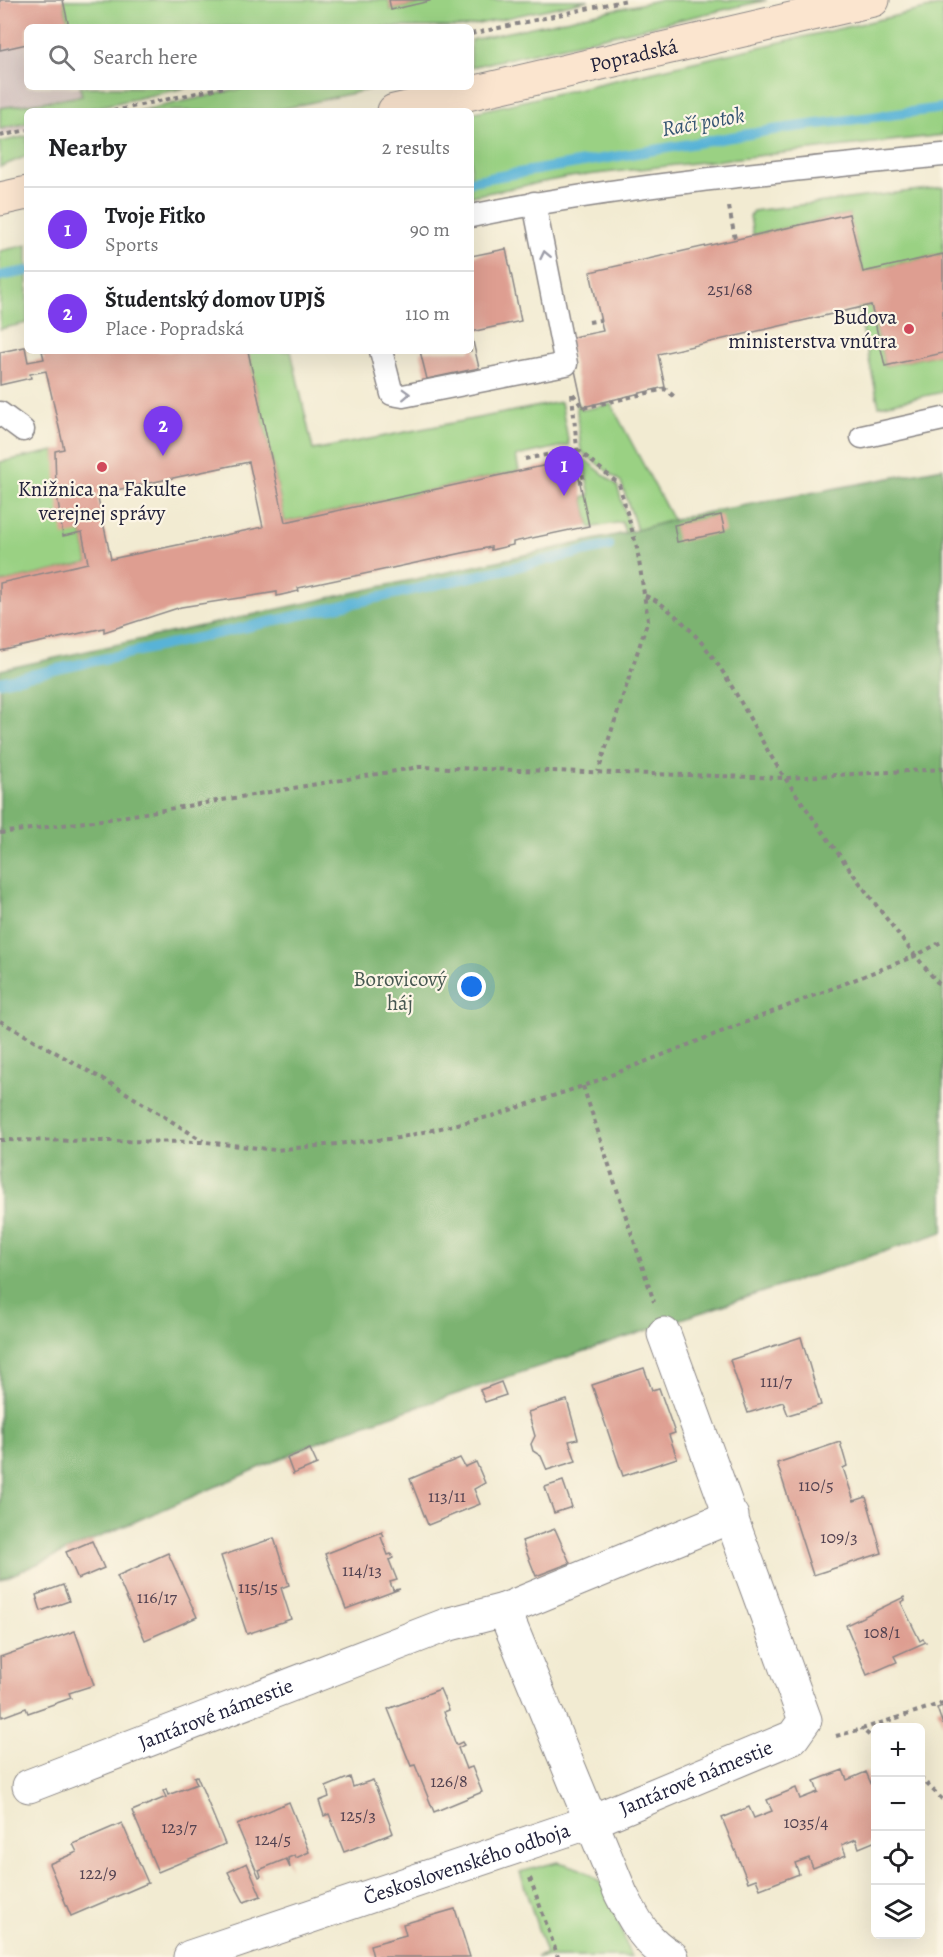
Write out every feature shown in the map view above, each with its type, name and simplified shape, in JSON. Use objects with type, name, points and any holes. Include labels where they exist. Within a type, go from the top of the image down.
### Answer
[{"type":"street","name":"Popradská","points":[[407,108],[873,0]]},
{"type":"street","points":[[0,199],[24,194]]},
{"type":"street","name":"Jantárové námestie","points":[[590,1822],[793,1737],[805,1720],[664,1334]]},
{"type":"street","name":"Jantárové námestie","points":[[29,1786],[446,1625],[504,1610],[732,1516]]},
{"type":"street","points":[[504,1610],[590,1822]]},
{"type":"street","name":"Československého odboja","points":[[190,1957],[590,1822],[636,1923],[655,1947],[672,1957]]},
{"type":"lane","points":[[474,215],[534,203],[671,183],[943,155]]},
{"type":"lane","points":[[382,354],[392,394],[403,396],[566,364],[534,203]]},
{"type":"lane","points":[[0,413],[23,430]]},
{"type":"lane","points":[[862,437],[943,419]]},
{"type":"path","points":[[474,33],[627,0]]},
{"type":"path","points":[[127,108],[210,90]]},
{"type":"path","points":[[0,136],[24,131]]},
{"type":"path","points":[[728,203],[735,239]]},
{"type":"path","points":[[572,394],[583,408],[665,389],[675,397]]},
{"type":"path","points":[[574,411],[577,449],[584,481],[580,482]]},
{"type":"path","points":[[525,459],[577,449]]},
{"type":"path","points":[[577,449],[619,484],[637,548],[648,620],[598,772]]},
{"type":"path","points":[[645,596],[656,599],[707,648],[732,683],[785,778],[915,956],[943,989]]},
{"type":"path","points":[[0,833],[109,819],[419,767],[785,778],[943,769]]},
{"type":"path","points":[[0,1140],[206,1142],[275,1150],[399,1138],[492,1116],[583,1086],[915,956],[943,941]]},
{"type":"path","points":[[0,1021],[115,1086],[206,1142]]},
{"type":"path","points":[[583,1086],[664,1334]]},
{"type":"path","points":[[881,1723],[943,1703]]},
{"type":"path","points":[[871,1726],[862,1729],[871,1736]]},
{"type":"path","points":[[925,1781],[943,1800]]},
{"type":"path","points":[[519,1846],[558,1957]]},
{"type":"shaded area","points":[[0,0],[63,0],[68,24],[24,24],[24,90],[81,90],[84,108],[24,108],[24,131],[0,136]]},
{"type":"green space","points":[[63,0],[389,0],[391,10],[434,0],[589,0],[474,25],[68,24]]},
{"type":"green space","points":[[659,0],[767,0],[474,66],[474,39]]},
{"type":"green space","points":[[943,5],[943,135],[569,177],[474,195],[474,112]]},
{"type":"green space","points":[[81,90],[175,90],[93,108],[24,108],[24,124],[0,129],[0,108],[82,96]]},
{"type":"green space","points":[[235,90],[367,90],[286,108],[153,108]]},
{"type":"green space","points":[[24,137],[24,157],[0,167],[0,142]]},
{"type":"green space","points":[[943,187],[943,254],[863,272],[849,214],[753,235],[750,216],[753,211]]},
{"type":"green space","points":[[24,246],[24,324],[0,329],[0,251]]},
{"type":"green space","points":[[871,305],[885,366],[943,353],[943,392],[879,406],[858,308]]},
{"type":"green space","points":[[249,354],[292,354],[313,450],[561,402],[569,445],[516,456],[519,471],[285,522]]},
{"type":"green space","points":[[576,402],[582,410],[611,404],[673,520],[637,530],[621,482],[581,451]]},
{"type":"green space","points":[[55,451],[56,461],[82,532],[88,563],[0,583],[0,462]]},
{"type":"green space","points":[[582,457],[617,485],[631,532],[625,533],[622,522],[590,528],[583,497],[590,495]]},
{"type":"green space","name":"Borovicový háj","points":[[943,468],[943,1232],[342,1432],[0,1580],[0,670],[625,533],[693,515]]},
{"type":"green space","points":[[557,1862],[577,1868],[603,1885],[610,1897],[631,1957],[536,1957],[546,1954],[520,1872]]},
{"type":"building","points":[[0,0],[63,0],[68,24],[24,24],[24,45],[0,50]]},
{"type":"building","points":[[389,0],[430,0],[430,1],[391,10]]},
{"type":"building","points":[[849,214],[863,272],[943,254],[943,353],[885,366],[871,305],[658,354],[665,387],[583,407],[568,338],[603,331],[590,272]]},
{"type":"building","points":[[506,249],[521,321],[474,331],[474,255]]},
{"type":"building","points":[[474,346],[479,368],[427,379],[421,354],[474,354]]},
{"type":"building","points":[[24,347],[28,362],[44,359],[43,354],[249,354],[285,522],[575,459],[589,526],[513,542],[513,545],[491,550],[491,547],[298,588],[299,591],[277,596],[277,592],[181,607],[104,632],[104,628],[0,651],[0,583],[88,563],[82,532],[63,536],[56,488],[55,451],[64,449],[46,371],[30,374],[31,378],[0,385],[0,352]],"holes":[[[249,462],[263,527],[111,559],[97,494]]]},
{"type":"building","points":[[721,515],[725,532],[677,542],[674,525]]},
{"type":"building","points":[[801,1337],[821,1405],[788,1415],[783,1402],[748,1413],[730,1360]]},
{"type":"building","points":[[644,1368],[652,1390],[659,1388],[675,1433],[669,1435],[677,1458],[623,1476],[592,1385]]},
{"type":"building","points":[[501,1382],[506,1395],[485,1402],[480,1390]]},
{"type":"building","points":[[567,1400],[578,1439],[569,1441],[576,1461],[547,1470],[541,1456],[533,1451],[531,1444],[535,1436],[528,1412]]},
{"type":"building","points":[[840,1442],[847,1466],[843,1468],[854,1501],[866,1497],[882,1553],[813,1575],[777,1463]]},
{"type":"building","points":[[310,1449],[317,1464],[293,1474],[287,1458]]},
{"type":"building","points":[[460,1458],[465,1467],[476,1462],[485,1483],[474,1489],[480,1504],[428,1525],[410,1479]]},
{"type":"building","points":[[563,1481],[572,1507],[554,1513],[545,1487]]},
{"type":"building","points":[[555,1529],[570,1563],[536,1576],[522,1541]]},
{"type":"building","points":[[382,1532],[384,1536],[381,1537],[388,1555],[391,1554],[393,1558],[389,1560],[397,1580],[390,1582],[393,1590],[400,1589],[346,1609],[325,1554]]},
{"type":"building","points":[[274,1538],[289,1585],[281,1588],[291,1619],[247,1634],[221,1556]]},
{"type":"building","points":[[92,1541],[104,1568],[78,1579],[66,1552]]},
{"type":"building","points":[[168,1553],[197,1617],[145,1640],[117,1576]]},
{"type":"building","points":[[63,1585],[69,1601],[41,1611],[36,1595]]},
{"type":"building","points":[[904,1597],[905,1600],[901,1602],[920,1641],[923,1639],[926,1642],[894,1656],[897,1662],[867,1675],[846,1625]]},
{"type":"building","points":[[75,1631],[94,1685],[69,1693],[71,1698],[28,1713],[26,1708],[2,1717],[0,1657]]},
{"type":"building","points":[[440,1689],[449,1710],[444,1712],[456,1745],[462,1742],[464,1745],[458,1748],[466,1769],[472,1767],[482,1792],[434,1812],[415,1765],[411,1766],[388,1709]]},
{"type":"building","points":[[943,1706],[943,1725],[937,1708]]},
{"type":"building","points":[[843,1770],[847,1780],[866,1772],[871,1784],[871,1843],[859,1848],[856,1839],[842,1845],[846,1855],[813,1868],[809,1858],[795,1863],[799,1874],[760,1889],[756,1879],[748,1882],[722,1818],[749,1807],[754,1818],[772,1811],[767,1800],[796,1788],[800,1799],[818,1792],[814,1781]]},
{"type":"building","points":[[197,1776],[225,1844],[158,1872],[132,1811],[166,1797],[163,1791],[166,1789],[168,1795],[197,1784],[194,1777]]},
{"type":"building","points":[[350,1777],[353,1787],[373,1780],[393,1833],[344,1852],[329,1814],[324,1816],[319,1801],[329,1797],[326,1787]]},
{"type":"building","points":[[289,1802],[309,1852],[296,1858],[295,1855],[288,1858],[290,1868],[286,1859],[259,1870],[261,1876],[259,1877],[237,1825]]},
{"type":"building","points":[[122,1823],[148,1883],[71,1916],[49,1864],[77,1852],[73,1844]]},
{"type":"building","points":[[247,1863],[261,1896],[244,1902],[228,1872]]},
{"type":"building","points":[[455,1909],[470,1957],[373,1957],[370,1945],[406,1935],[403,1924]]},
{"type":"waterway","name":"Račí potok","points":[[474,180],[779,129],[943,108]]},
{"type":"waterway","name":"Račí potok","points":[[0,276],[24,272]]},
{"type":"waterway","points":[[0,682],[609,546]]},
{"type":"place","name":"Budova ministerstva vnútra","points":[[909,329]]},
{"type":"place","name":"Študentský domov UPJŠ","points":[[163,456]]},
{"type":"place","name":"Knižnica na Fakulte verejnej správy","points":[[102,467]]},
{"type":"place","name":"Tvoje Fitko","points":[[564,496]]}]
